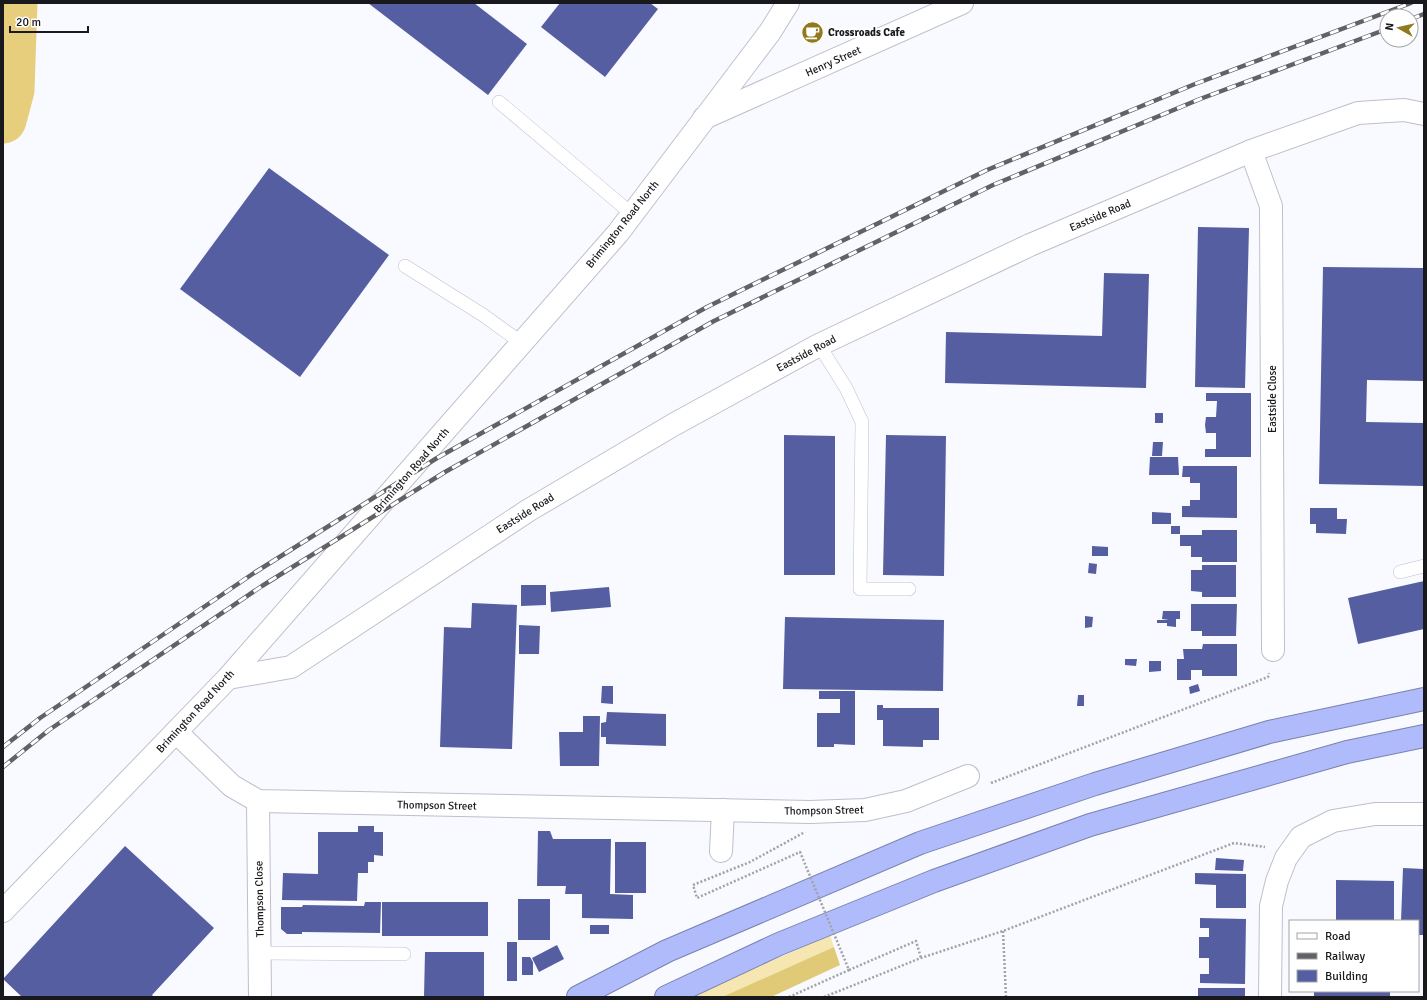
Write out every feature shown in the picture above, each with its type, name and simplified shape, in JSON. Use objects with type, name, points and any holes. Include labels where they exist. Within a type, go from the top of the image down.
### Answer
[{"type":"highway","points":[[578,997],[667,951],[920,844],[1095,784],[1269,732],[1424,699]]},
{"type":"highway","points":[[666,997],[779,944],[934,881],[1090,826],[1347,752],[1424,736]]},
{"type":"street","name":"Brimington Road North","points":[[3,911],[228,678],[618,233],[770,32],[788,3]]},
{"type":"street","name":"Henry Street","points":[[704,118],[962,3]]},
{"type":"street","name":"Eastside Road","points":[[228,678],[291,667],[529,510],[672,425],[819,345],[1030,245],[1251,151],[1358,113],[1404,110],[1424,114]]},
{"type":"street","name":"Eastside Close","points":[[1251,151],[1271,206],[1273,650]]},
{"type":"street","name":"Thompson Street","points":[[176,732],[232,786],[258,801],[810,812],[865,810],[906,801],[968,776]]},
{"type":"street","name":"Thompson Close","points":[[258,801],[260,997]]},
{"type":"street","points":[[721,851],[723,810]]},
{"type":"street","points":[[1270,997],[1271,906],[1276,881],[1286,858],[1301,837],[1333,821],[1375,814],[1424,814]]},
{"type":"lane","points":[[499,102],[632,214]]},
{"type":"lane","points":[[405,266],[483,315],[522,343]]},
{"type":"lane","points":[[819,345],[846,388],[862,422],[860,589],[909,589]]},
{"type":"lane","points":[[1400,572],[1424,566]]},
{"type":"lane","points":[[260,952],[404,954]]},
{"type":"path","points":[[990,783],[1268,677],[1273,650]]},
{"type":"path","points":[[805,832],[750,862],[693,885],[697,898],[800,852],[849,970]]},
{"type":"path","points":[[824,997],[921,958],[1003,931],[1234,843],[1262,845],[1286,858]]},
{"type":"path","points":[[1003,931],[1006,997]]},
{"type":"path","points":[[789,997],[916,941],[921,958]]},
{"type":"shaded area","points":[[830,935],[834,947],[824,952],[722,997],[690,997]]},
{"type":"shaded area","points":[[834,947],[840,965],[771,997],[722,997]]},
{"type":"building","points":[[368,3],[474,3],[527,44],[488,95]]},
{"type":"building","points":[[560,3],[650,3],[658,9],[605,77],[541,27]]},
{"type":"building","points":[[269,168],[389,255],[300,377],[180,289]]},
{"type":"building","points":[[1198,227],[1249,228],[1245,388],[1195,387]]},
{"type":"building","points":[[1323,267],[1424,268],[1424,381],[1367,380],[1366,422],[1424,423],[1424,486],[1319,484]]},
{"type":"building","points":[[1104,273],[1149,274],[1146,388],[945,383],[946,332],[1102,336]]},
{"type":"building","points":[[1206,393],[1251,393],[1251,457],[1205,457],[1205,449],[1216,449],[1216,433],[1206,433],[1205,425],[1206,417],[1216,417],[1217,401],[1206,401]]},
{"type":"building","points":[[1155,413],[1163,413],[1163,423],[1155,423]]},
{"type":"building","points":[[784,435],[835,436],[835,575],[784,575]]},
{"type":"building","points":[[886,435],[946,436],[944,576],[883,575]]},
{"type":"building","points":[[1153,442],[1163,442],[1162,456],[1152,456]]},
{"type":"building","points":[[1150,457],[1178,457],[1179,475],[1149,475]]},
{"type":"building","points":[[1183,466],[1237,466],[1237,518],[1182,517],[1182,506],[1190,506],[1190,500],[1200,500],[1200,483],[1190,483],[1190,477],[1182,477]]},
{"type":"building","points":[[1310,508],[1337,508],[1337,519],[1347,519],[1346,534],[1316,533],[1316,524],[1310,524]]},
{"type":"building","points":[[1152,512],[1171,513],[1171,524],[1152,524]]},
{"type":"building","points":[[1171,526],[1180,526],[1180,534],[1171,534]]},
{"type":"building","points":[[1202,530],[1237,530],[1237,562],[1202,562],[1202,557],[1191,557],[1191,546],[1180,546],[1180,535],[1202,535]]},
{"type":"building","points":[[1092,546],[1108,547],[1108,556],[1092,556]]},
{"type":"building","points":[[1089,563],[1097,564],[1096,574],[1088,573]]},
{"type":"building","points":[[1202,565],[1236,565],[1236,597],[1202,597],[1202,592],[1191,591],[1191,570],[1202,570]]},
{"type":"building","points":[[1424,581],[1424,629],[1358,644],[1348,598]]},
{"type":"building","points":[[521,585],[546,585],[546,605],[521,606]]},
{"type":"building","points":[[609,587],[611,607],[551,612],[550,592]]},
{"type":"building","points":[[472,603],[517,605],[512,749],[440,747],[444,627],[471,628]]},
{"type":"building","points":[[1191,604],[1237,604],[1236,636],[1202,636],[1202,631],[1191,631]]},
{"type":"building","points":[[1163,611],[1180,611],[1180,619],[1176,619],[1176,627],[1167,626],[1167,623],[1157,623],[1157,620],[1169,620],[1162,619]]},
{"type":"building","points":[[1085,616],[1093,617],[1092,627],[1085,628]]},
{"type":"building","points":[[785,617],[944,620],[943,691],[783,689]]},
{"type":"building","points":[[519,625],[540,626],[539,654],[519,654]]},
{"type":"building","points":[[1203,644],[1237,644],[1237,676],[1202,676],[1202,670],[1191,670],[1191,680],[1177,680],[1177,659],[1184,659],[1183,649],[1202,649]]},
{"type":"building","points":[[1125,659],[1137,659],[1136,666],[1125,665]]},
{"type":"building","points":[[1149,661],[1161,661],[1161,671],[1149,672]]},
{"type":"building","points":[[1198,684],[1200,691],[1190,694],[1189,687]]},
{"type":"building","points":[[602,686],[613,686],[613,704],[601,703]]},
{"type":"building","points":[[819,691],[855,691],[855,745],[834,744],[834,747],[817,747],[817,713],[840,713],[840,699],[819,699]]},
{"type":"building","points":[[1078,695],[1084,695],[1084,706],[1077,706]]},
{"type":"building","points":[[877,705],[883,705],[883,708],[939,708],[939,740],[923,740],[923,747],[883,746],[883,720],[877,720]]},
{"type":"building","points":[[607,712],[666,714],[666,746],[606,744],[606,737],[601,737],[601,723],[606,722]]},
{"type":"building","points":[[583,716],[600,716],[599,766],[560,766],[559,732],[583,732]]},
{"type":"building","points":[[358,826],[374,826],[374,832],[383,832],[383,856],[374,855],[374,862],[368,862],[368,873],[358,873],[357,901],[282,900],[283,873],[318,874],[318,832],[358,832]]},
{"type":"building","points":[[538,831],[550,831],[553,839],[611,839],[610,894],[633,895],[633,919],[582,918],[582,894],[565,894],[566,886],[537,886]]},
{"type":"building","points":[[615,842],[646,842],[646,893],[615,893]]},
{"type":"building","points":[[125,846],[214,928],[152,995],[154,997],[22,997],[3,979]]},
{"type":"building","points":[[1216,858],[1244,860],[1243,871],[1215,870]]},
{"type":"building","points":[[1403,868],[1424,869],[1424,935],[1419,935],[1419,920],[1401,920]]},
{"type":"building","points":[[1195,873],[1246,874],[1246,908],[1216,908],[1216,885],[1195,884]]},
{"type":"building","points":[[1336,880],[1394,881],[1394,920],[1336,920]]},
{"type":"building","points":[[518,899],[550,899],[550,940],[518,940]]},
{"type":"building","points":[[365,902],[381,902],[380,933],[302,932],[302,934],[287,934],[281,929],[281,907],[302,907],[303,905],[364,906]]},
{"type":"building","points":[[382,902],[488,902],[488,936],[382,936]]},
{"type":"building","points":[[1200,918],[1246,919],[1245,984],[1200,983],[1200,974],[1209,974],[1209,958],[1199,958],[1199,937],[1209,937],[1209,928],[1200,928]]},
{"type":"building","points":[[590,925],[609,925],[609,934],[590,934]]},
{"type":"building","points":[[507,942],[517,942],[517,981],[507,981]]},
{"type":"building","points":[[557,945],[564,959],[539,972],[532,958]]},
{"type":"building","points":[[425,952],[484,952],[484,997],[424,997]]},
{"type":"building","points":[[522,957],[530,957],[533,962],[533,975],[522,975]]},
{"type":"building","points":[[1198,988],[1245,988],[1245,997],[1198,997]]},
{"type":"building","points":[[1314,992],[1390,992],[1390,997],[1314,997]]},
{"type":"waterway","points":[[3,120],[11,90],[14,3]]},
{"type":"railway","points":[[3,747],[40,718],[254,573],[437,458],[707,307],[987,170],[1195,84],[1411,3]]},
{"type":"railway","points":[[1419,16],[1424,14]]},
{"type":"railway","points":[[3,767],[49,730],[262,586],[445,472],[714,321],[993,185],[1200,99],[1379,32]]},
{"type":"place","name":"Crossroads Cafe","points":[[813,32]]}]
